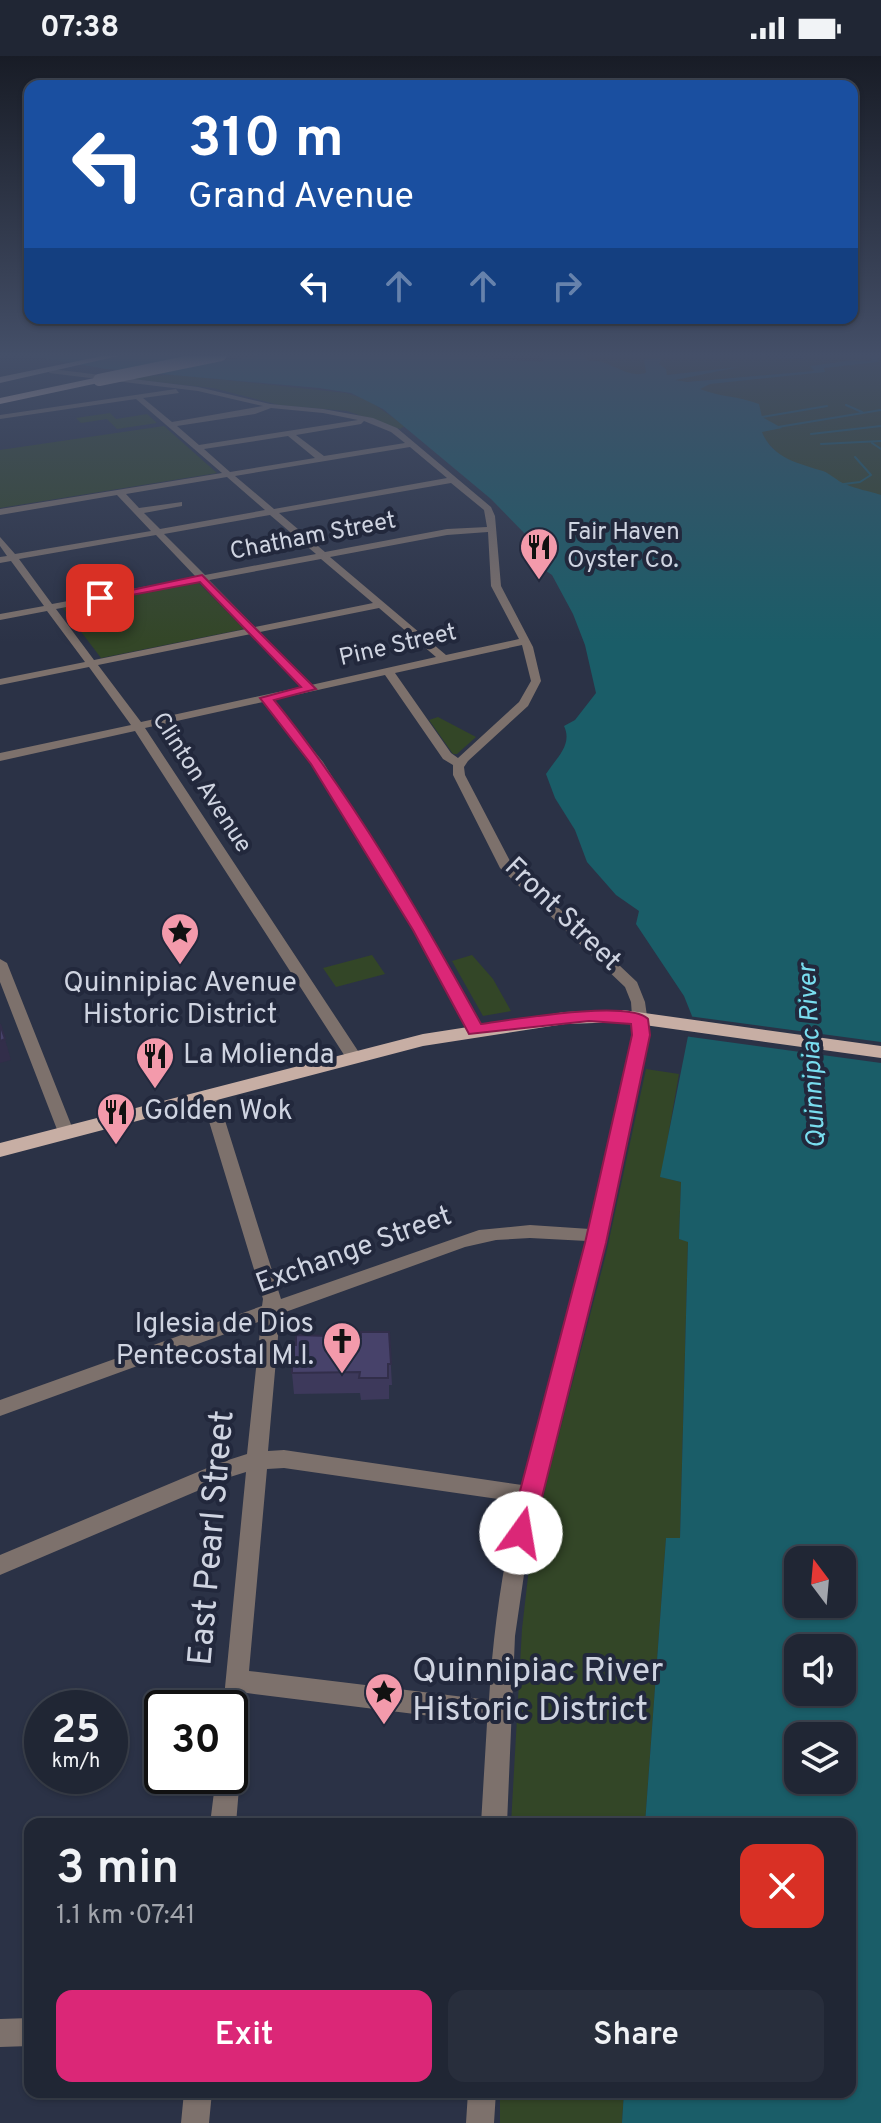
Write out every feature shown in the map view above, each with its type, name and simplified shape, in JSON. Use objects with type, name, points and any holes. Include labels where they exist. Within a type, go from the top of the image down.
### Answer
[{"type":"main road","points":[[0,1150],[354,1057],[476,1031],[589,1016],[640,1019],[881,1052]]},
{"type":"street","points":[[201,450],[444,659]]},
{"type":"street","points":[[311,450],[322,459]]},
{"type":"street","points":[[0,512],[375,450]]},
{"type":"street","points":[[388,671],[447,756],[459,764],[532,694],[536,676],[525,641],[496,586],[488,509],[416,450]]},
{"type":"street","points":[[0,560],[452,480]]},
{"type":"street","points":[[119,492],[309,689]]},
{"type":"street","points":[[137,511],[179,504]]},
{"type":"street","name":"Chatham Street","points":[[0,617],[447,532],[492,529]]},
{"type":"street","name":"Clinton Avenue","points":[[0,540],[138,728],[354,1057]]},
{"type":"street","points":[[0,682],[380,605]]},
{"type":"street","name":"Pine Street","points":[[0,757],[525,641]]},
{"type":"street","points":[[266,698],[317,762],[421,930],[476,1031]]},
{"type":"street","name":"Front Street","points":[[459,764],[460,779],[505,865],[627,978],[638,1002],[641,1035],[597,1236],[529,1495],[515,1561],[504,1636],[494,1818]]},
{"type":"street","points":[[0,963],[66,1132]]},
{"type":"street","name":"East Pearl Street","points":[[209,1095],[272,1299],[236,1690]]},
{"type":"street","name":"Exchange Street","points":[[0,1408],[480,1236],[533,1230],[597,1236]]},
{"type":"street","points":[[0,1565],[226,1469],[255,1461],[284,1459],[529,1495]]},
{"type":"street","points":[[237,1681],[498,1713]]},
{"type":"street","points":[[224,1818],[226,1794]]},
{"type":"street","points":[[0,2033],[24,2032]]},
{"type":"street","points":[[195,2123],[197,2098]]},
{"type":"street","points":[[480,2123],[482,2098]]},
{"type":"shaded area","points":[[0,450],[192,450],[217,473],[0,508]]},
{"type":"shaded area","points":[[775,450],[881,450],[881,502],[793,469]]},
{"type":"shaded area","points":[[198,582],[244,629],[101,658],[63,608]]},
{"type":"shaded area","points":[[438,717],[476,737],[453,754],[429,720]]},
{"type":"shaded area","points":[[372,955],[385,974],[336,987],[323,968]]},
{"type":"shaded area","points":[[472,955],[493,979],[511,1011],[483,1016],[452,961]]},
{"type":"shaded area","points":[[646,1069],[679,1074],[661,1177],[681,1182],[679,1239],[688,1241],[680,1538],[666,1539],[645,1818],[511,1818],[522,1629],[529,1568],[547,1480],[606,1254]]},
{"type":"shaded area","points":[[500,2098],[624,2098],[622,2123],[500,2123]]},
{"type":"water","name":"Quinnipiac River","points":[[433,450],[776,450],[796,462],[826,472],[849,486],[881,495],[881,2123],[622,2123],[624,2098],[856,2098],[856,1818],[645,1818],[666,1538],[680,1538],[688,1242],[679,1239],[681,1182],[660,1177],[692,1016],[684,996],[636,924],[639,911],[616,895],[587,862],[575,830],[555,798],[546,774],[565,745],[564,726],[575,720],[596,693],[585,645],[573,614],[552,575],[540,567],[529,538],[491,499]]},
{"type":"pier","points":[[688,1016],[881,1042],[881,1063],[684,1036]]},
{"type":"building","points":[[0,1024],[5,1039],[0,1041]]},
{"type":"building","points":[[361,1332],[389,1332],[391,1364],[388,1364],[388,1378],[359,1378],[360,1372],[292,1373],[292,1345],[296,1345],[296,1335],[361,1337]]},
{"type":"waterway","points":[[844,484],[860,482],[871,475],[855,457]]},
{"type":"place","name":"Fair Haven Oyster Co.","points":[[539,581]]},
{"type":"place","name":"Quinnipiac Avenue Historic District","points":[[180,966]]},
{"type":"place","name":"La Molienda","points":[[155,1090]]},
{"type":"place","name":"Golden Wok","points":[[116,1146]]},
{"type":"place","name":"Iglesia de Dios Pentecostal M.I.","points":[[342,1375]]},
{"type":"place","name":"Quinnipiac River Historic District","points":[[384,1726]]},
{"type":"route","points":[[100,598],[202,579],[309,689],[266,698],[317,762],[421,930],[476,1031],[589,1016],[613,1015],[640,1019],[641,1035],[596,1243],[521,1533]]}]
